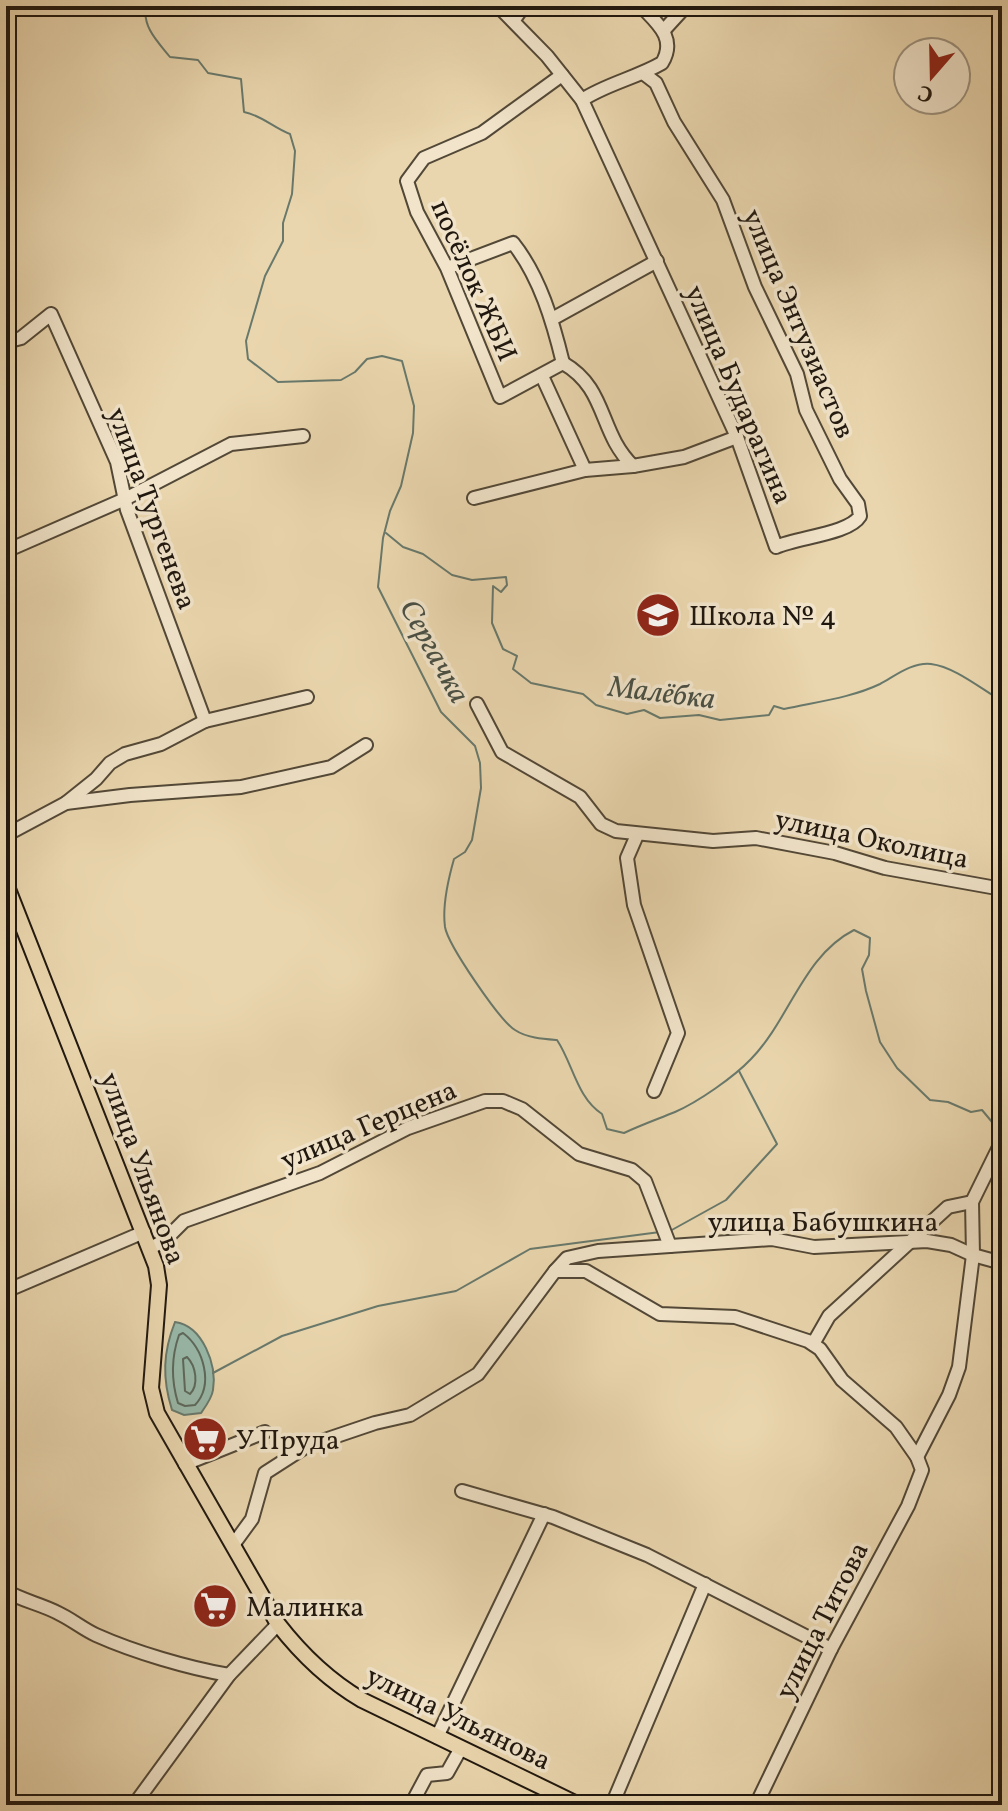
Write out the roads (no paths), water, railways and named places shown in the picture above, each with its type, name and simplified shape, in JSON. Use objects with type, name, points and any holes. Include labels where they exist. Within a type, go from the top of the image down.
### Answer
[{"type":"main road","name":"улица Ульянова","points":[[6,884],[150,1248],[159,1285],[151,1388],[157,1413],[278,1624],[301,1653],[339,1687],[579,1805]]},
{"type":"street","name":"улица Бударагина","points":[[498,6],[582,100],[737,437],[776,547]]},
{"type":"street","points":[[513,21],[524,6]]},
{"type":"street","points":[[582,100],[597,90],[662,63],[668,45],[664,30],[641,6]]},
{"type":"street","points":[[664,30],[686,6]]},
{"type":"street","name":"улица Энтузиастов","points":[[643,73],[656,83],[674,122],[723,200],[755,287],[797,374],[806,410],[840,479],[858,504],[860,516],[856,523],[776,547]]},
{"type":"street","name":"посёлок ЖБИ","points":[[562,75],[482,133],[424,158],[407,181],[417,212],[447,268],[500,397],[542,376],[585,470]]},
{"type":"street","points":[[447,268],[513,243],[522,255],[552,319],[563,363],[579,372],[594,392],[617,451],[633,466]]},
{"type":"street","name":"улица Бударагина","points":[[552,319],[657,261]]},
{"type":"street","name":"улица Тургенева","points":[[6,342],[21,338],[51,314],[117,462],[125,499],[205,721]]},
{"type":"street","points":[[542,376],[563,363]]},
{"type":"street","points":[[6,551],[125,499],[231,444],[303,436]]},
{"type":"street","points":[[474,498],[585,470],[684,457],[737,437]]},
{"type":"street","points":[[6,835],[66,803],[96,779],[110,763],[125,754],[161,744],[205,721],[307,697]]},
{"type":"street","name":"улица Околица","points":[[477,704],[502,752],[580,797],[601,824],[637,835],[713,841],[756,838],[835,853],[885,868],[1002,889]]},
{"type":"street","points":[[66,803],[241,787],[331,767],[366,745]]},
{"type":"street","points":[[637,835],[627,858],[634,905],[678,1033],[654,1091]]},
{"type":"street","name":"улица Герцена","points":[[150,1248],[164,1241],[184,1221],[320,1173],[408,1128],[485,1101],[503,1101],[522,1109],[579,1154],[632,1170],[645,1181],[670,1246]]},
{"type":"street","points":[[555,1271],[586,1271],[660,1314],[735,1317],[813,1344],[828,1358],[842,1380],[896,1427],[917,1457],[949,1395],[959,1367],[973,1255],[972,1202],[1002,1141]]},
{"type":"street","points":[[813,1344],[829,1316],[948,1207],[972,1202]]},
{"type":"street","points":[[6,1291],[144,1232]]},
{"type":"street","name":"улица Бабушкина","points":[[670,1246],[772,1239],[814,1247],[927,1241],[951,1245],[1002,1263]]},
{"type":"street","points":[[233,1545],[252,1519],[265,1473],[307,1446],[410,1415],[478,1374],[567,1258],[598,1251],[670,1246]]},
{"type":"street","points":[[185,1464],[265,1432]]},
{"type":"street","name":"улица Титова","points":[[756,1805],[831,1649],[908,1506],[922,1470],[917,1457]]},
{"type":"street","points":[[462,1491],[544,1514],[647,1555],[831,1649]]},
{"type":"street","points":[[437,1737],[544,1514]]},
{"type":"street","points":[[612,1805],[705,1584]]},
{"type":"street","points":[[6,1591],[124,1646],[200,1670],[229,1675]]},
{"type":"street","points":[[134,1805],[229,1675],[278,1624]]},
{"type":"street","points":[[411,1805],[427,1775],[447,1773],[461,1748]]},
{"type":"water","points":[[175,1322],[185,1325],[200,1339],[213,1369],[213,1390],[201,1413],[184,1415],[172,1410],[165,1365]]},
{"type":"waterway","name":"Сергачка","points":[[146,6],[146,21],[170,57],[198,60],[208,73],[241,79],[244,112],[290,134],[295,151],[292,194],[283,223],[283,241],[265,276],[246,341],[248,359],[278,382],[341,380],[355,372],[367,359],[382,356],[402,361],[414,406],[413,433],[401,486],[383,538],[378,587],[441,712],[475,746],[480,763],[481,788],[472,840],[465,852],[454,859],[444,919],[455,949],[487,998],[515,1030],[541,1039],[557,1040],[581,1090],[602,1114],[607,1129],[624,1133],[694,1102],[744,1066],[765,1043],[809,972],[837,941],[854,930],[870,938],[869,955],[862,969],[866,991],[880,1042],[897,1068],[930,1100],[948,1102],[971,1112],[982,1110],[997,1128]]},
{"type":"waterway","name":"Малёбка","points":[[386,533],[403,547],[423,554],[452,575],[472,580],[506,577],[507,585],[501,592],[493,586],[492,623],[503,649],[517,656],[513,669],[531,683],[583,694],[596,705],[627,714],[644,710],[660,718],[699,715],[720,720],[769,715],[774,706],[784,709],[845,696],[869,689],[904,670],[924,664],[949,669],[1002,701]]},
{"type":"waterway","points":[[670,1231],[726,1200],[777,1144],[739,1071]]},
{"type":"waterway","points":[[213,1373],[282,1336],[378,1306],[456,1291],[530,1249],[660,1232]]},
{"type":"place","name":"Школа № 4","points":[[658,615]]},
{"type":"place","name":"У Пруда","points":[[205,1439]]},
{"type":"place","name":"Малинка","points":[[215,1606]]}]
